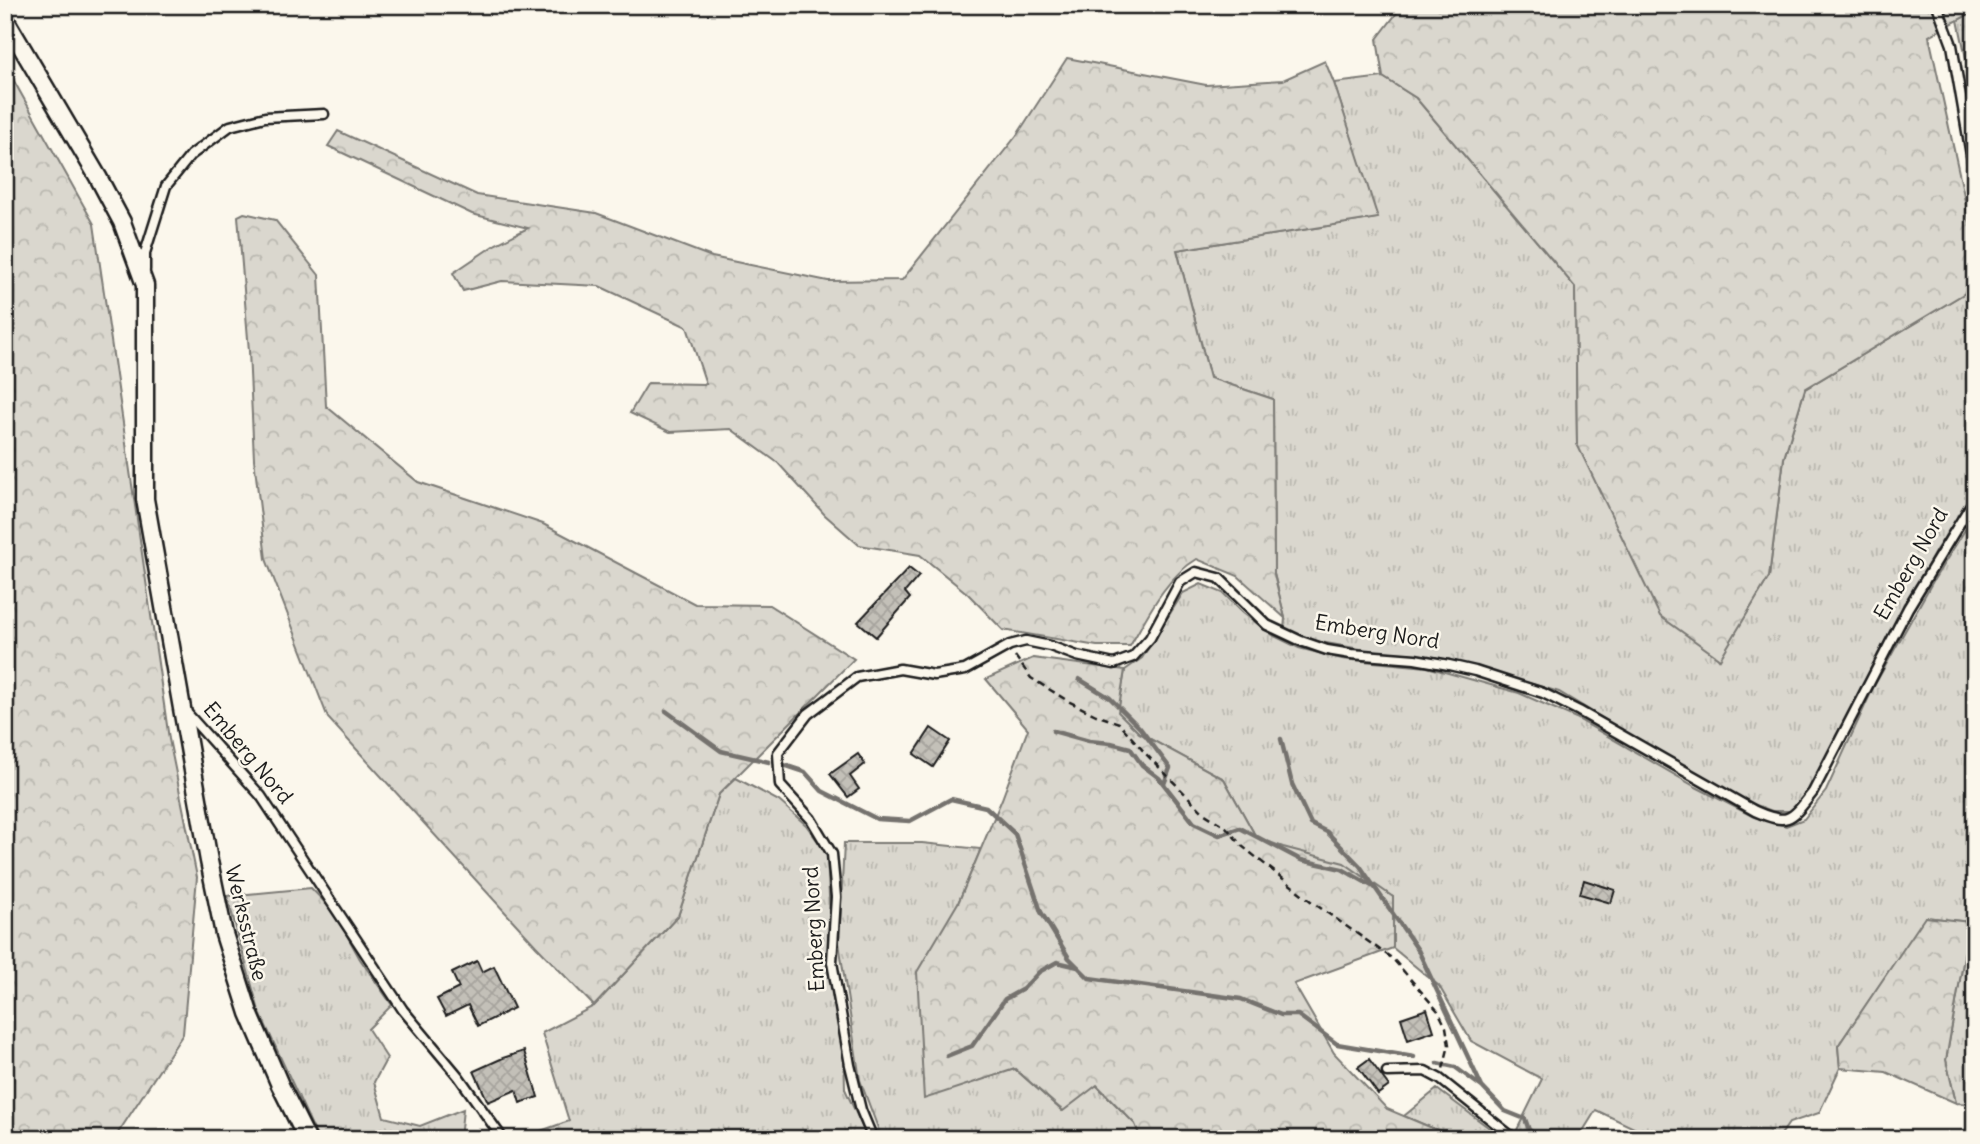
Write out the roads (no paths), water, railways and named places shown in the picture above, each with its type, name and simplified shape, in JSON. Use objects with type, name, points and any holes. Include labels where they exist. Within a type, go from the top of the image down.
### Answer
[{"type":"street","points":[[5,19],[122,222],[145,285]]},
{"type":"street","name":"Emberg Nord","points":[[145,285],[145,499],[182,707]]},
{"type":"street","name":"Werksstraße","points":[[182,707],[224,934],[249,1013],[307,1139]]},
{"type":"lane","points":[[1937,5],[1952,45],[1975,178]]},
{"type":"lane","points":[[145,285],[145,253],[166,186],[191,155],[230,126],[265,117],[324,114]]},
{"type":"lane","name":"Emberg Nord","points":[[873,1139],[861,1110],[850,1065],[832,962],[836,897],[832,854],[811,818],[780,785],[778,753],[808,714],[857,677],[900,669],[934,675],[965,670],[1004,648],[1026,641],[1114,664],[1133,657],[1150,638],[1180,582],[1196,572],[1219,578],[1267,625],[1301,641],[1327,650],[1351,654],[1415,659],[1449,665],[1543,693],[1755,811],[1779,820],[1796,814],[1813,792],[1908,608],[1975,498]]},
{"type":"lane","name":"Emberg Nord","points":[[182,707],[261,796],[403,1010],[459,1077],[503,1139]]},
{"type":"lane","points":[[1387,1072],[1425,1071],[1440,1079],[1515,1139]]},
{"type":"waterway","points":[[1079,679],[1110,698],[1140,728],[1170,768],[1164,784]]},
{"type":"waterway","points":[[666,711],[721,751],[769,762]]},
{"type":"waterway","points":[[1053,731],[1130,748],[1142,765],[1159,778],[1194,823],[1219,835],[1240,828],[1301,860],[1342,869],[1372,886]]},
{"type":"waterway","points":[[1281,739],[1292,784],[1311,824],[1327,832],[1360,866],[1418,950],[1482,1087]]},
{"type":"waterway","points":[[784,765],[805,772],[822,791],[877,819],[910,821],[951,799],[986,807],[1015,834],[1041,912],[1069,958],[1089,978],[1241,999],[1281,1015],[1298,1015],[1337,1044],[1414,1057]]},
{"type":"waterway","points":[[947,1056],[972,1046],[1005,999],[1023,989],[1039,972],[1057,962],[1078,967]]},
{"type":"waterway","points":[[1437,1063],[1455,1067],[1482,1087],[1505,1111],[1525,1119],[1529,1130],[1543,1139]]}]
